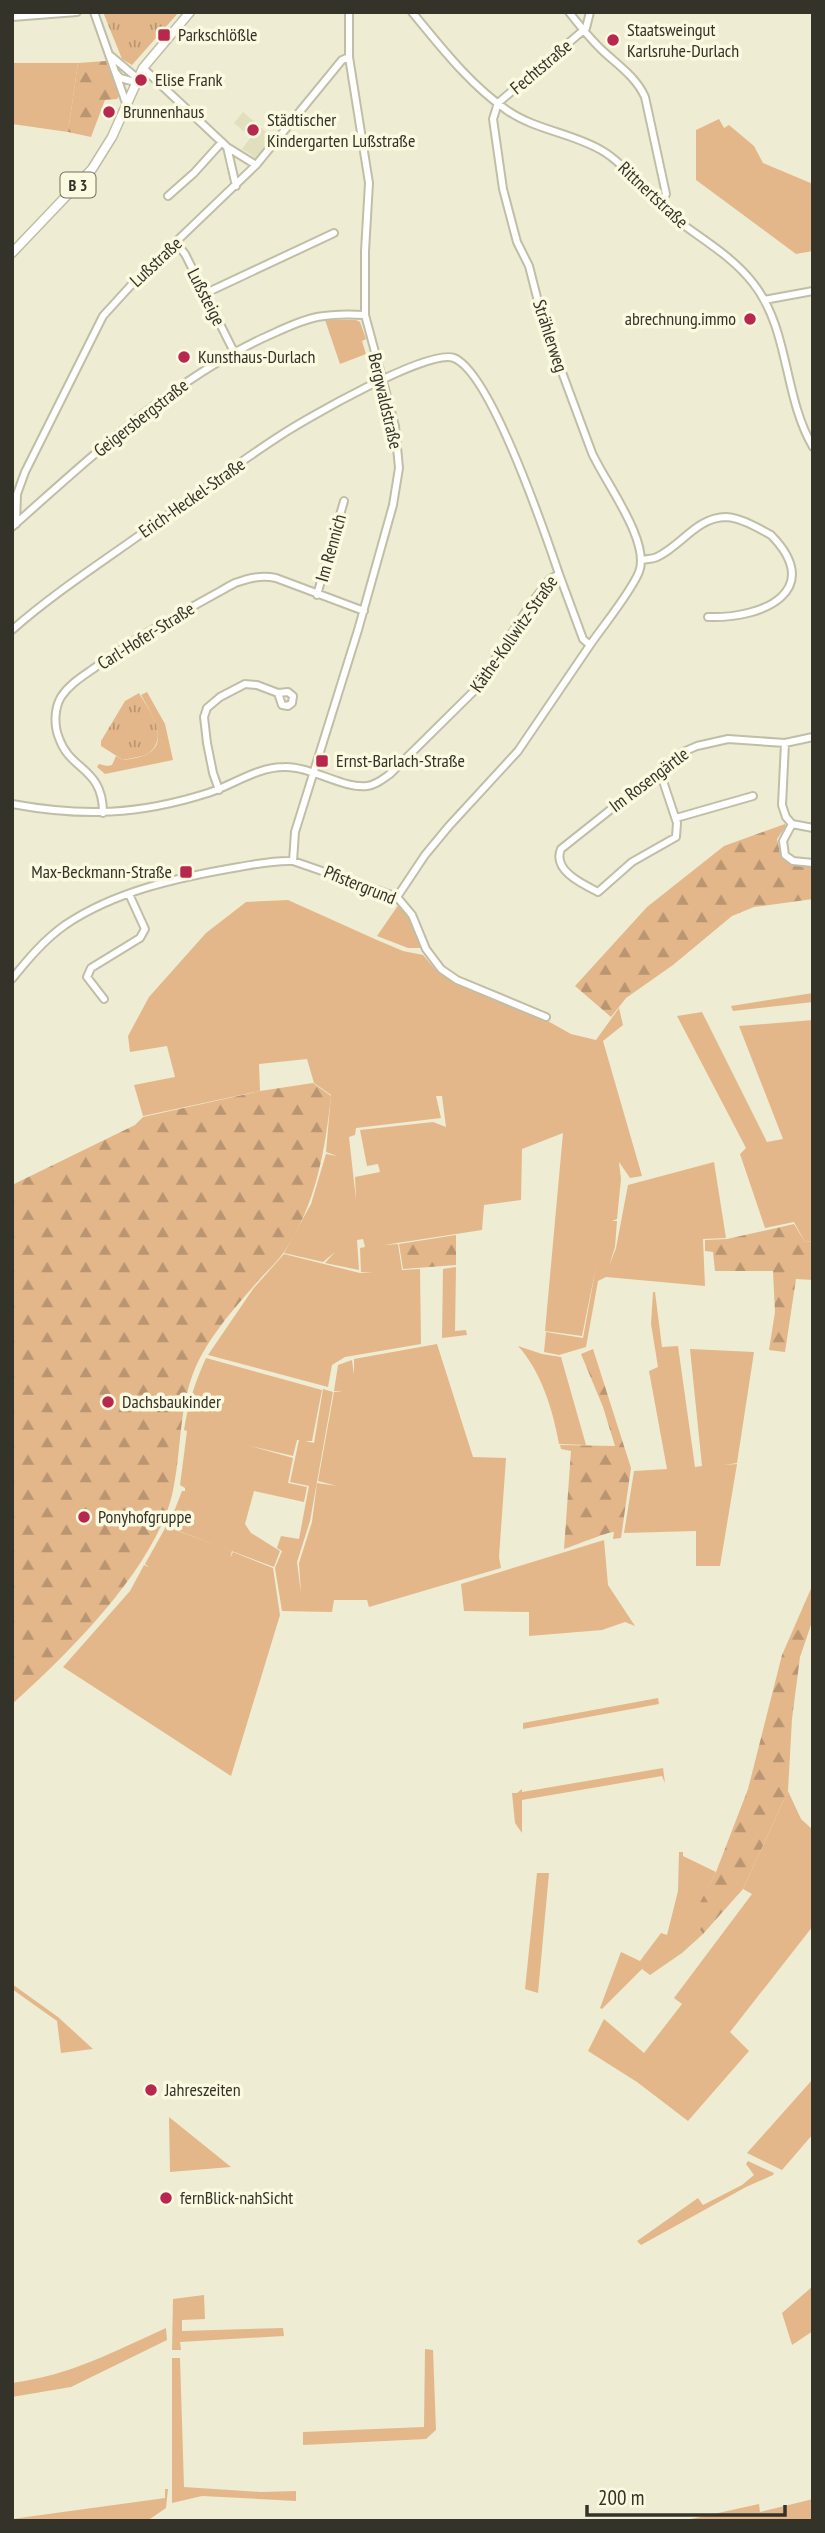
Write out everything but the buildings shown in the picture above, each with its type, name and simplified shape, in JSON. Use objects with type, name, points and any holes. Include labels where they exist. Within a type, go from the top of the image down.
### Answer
[{"type":"main road","name":"B 3","points":[[12,253],[92,169],[112,137],[143,68],[190,12]]},
{"type":"street","points":[[12,17],[77,12]]},
{"type":"street","points":[[94,12],[126,103]]},
{"type":"street","name":"Bergwaldstraße","points":[[293,861],[295,832],[364,611],[398,481],[395,426],[365,315],[369,183],[349,57],[349,12]]},
{"type":"street","name":"Rittnertstraße","points":[[412,12],[461,69],[498,103],[522,119],[600,150],[616,161],[660,207],[735,264],[753,283],[764,300],[781,344],[800,421],[813,447]]},
{"type":"street","points":[[569,12],[584,31],[640,86],[645,97],[666,194],[660,207]]},
{"type":"street","points":[[584,31],[589,24],[590,12]]},
{"type":"street","name":"Fechtstraße","points":[[498,103],[584,31]]},
{"type":"street","points":[[110,55],[136,80]]},
{"type":"street","name":"Lußstraße","points":[[14,525],[17,494],[25,472],[103,316],[134,282],[256,165],[342,60],[349,57]]},
{"type":"street","points":[[143,68],[225,144],[256,165]]},
{"type":"street","points":[[115,71],[120,78],[136,80]]},
{"type":"street","name":"Strählerweg","points":[[498,103],[493,119],[495,140],[503,189],[517,242],[529,266],[543,321],[587,442],[600,471],[629,521],[641,560]]},
{"type":"street","points":[[225,144],[236,186]]},
{"type":"street","points":[[168,196],[225,144]]},
{"type":"street","points":[[204,294],[334,233]]},
{"type":"street","name":"Lußsteige","points":[[176,243],[185,254],[234,352]]},
{"type":"street","points":[[764,300],[813,291]]},
{"type":"street","name":"Geigersbergstraße","points":[[14,525],[92,456],[193,377],[234,352],[307,320],[334,315],[365,315]]},
{"type":"street","name":"Käthe-Kollwitz-Straße","points":[[315,772],[362,786],[374,785],[390,774],[476,689],[530,605],[550,579],[559,574],[515,457],[482,386],[469,370],[454,358],[438,357],[382,380]]},
{"type":"street","name":"Erich-Heckel-Straße","points":[[12,630],[78,579],[277,437],[337,402],[382,380]]},
{"type":"street","name":"Im Rennich","points":[[317,595],[344,501]]},
{"type":"street","points":[[18,504],[32,509]]},
{"type":"street","points":[[397,897],[449,825],[518,751],[636,578],[641,560],[657,558],[704,523],[727,517],[740,520],[789,547]]},
{"type":"street","points":[[559,574],[583,639],[590,645]]},
{"type":"street","name":"Carl-Hofer-Straße","points":[[103,813],[98,786],[86,770],[65,751],[55,724],[61,697],[75,681],[149,631],[235,583],[264,576],[364,611]]},
{"type":"street","points":[[708,617],[727,618],[786,604]]},
{"type":"street","points":[[219,790],[205,729],[204,717],[207,708],[220,697],[245,684],[257,685],[278,693]]},
{"type":"street","name":"Im Rosengärtle","points":[[676,818],[678,830],[674,840],[632,862],[598,892],[565,870],[558,856],[564,845],[683,752],[711,741],[728,739],[785,743],[813,737]]},
{"type":"street","points":[[785,743],[782,805],[792,824],[813,828]]},
{"type":"street","points":[[12,804],[51,810],[103,813],[160,807],[219,790],[272,768],[288,766],[315,772]]},
{"type":"street","points":[[660,772],[676,818],[753,796]]},
{"type":"street","points":[[792,824],[783,841],[785,855],[793,861],[813,863]]},
{"type":"street","points":[[12,979],[45,941],[64,926],[97,907],[129,894],[213,871],[278,860],[293,861]]},
{"type":"street","name":"Pfistergrund","points":[[293,861],[397,897],[412,915],[426,949],[441,969],[457,980],[546,1017]]},
{"type":"street","points":[[104,999],[87,977],[91,968],[140,937],[145,929],[129,894]]},
{"type":"shaded area","name":"Städtischer Kindergarten Lußstraße","points":[[243,112],[273,138],[256,158],[242,149],[251,137],[234,123]]},
{"type":"green space","points":[[103,12],[179,12],[132,65],[122,59]]},
{"type":"green space","points":[[106,61],[119,96],[117,99],[105,100],[91,137],[68,132],[78,63]]},
{"type":"green space","points":[[12,63],[78,63],[68,132],[12,124]]},
{"type":"green space","points":[[719,119],[724,128],[729,125],[754,146],[763,163],[813,184],[813,251],[796,254],[696,180],[696,130]]},
{"type":"green space","points":[[325,320],[360,322],[366,339],[362,341],[366,354],[340,364]]},
{"type":"green space","points":[[147,692],[165,724],[173,760],[105,774],[97,767],[99,764],[112,765],[116,756],[123,760],[142,756],[153,750],[157,743],[156,727],[141,695]]},
{"type":"green space","points":[[139,693],[152,715],[158,739],[149,753],[123,760],[101,746],[101,741],[125,701]]},
{"type":"green space","points":[[785,824],[777,839],[780,853],[790,864],[813,866],[813,899],[754,907],[732,916],[673,965],[626,998],[611,1017],[575,986],[647,907],[724,846]]},
{"type":"green space","points":[[288,900],[403,951],[423,955],[435,969],[450,980],[537,1015],[571,1034],[596,1040],[619,1008],[623,1025],[603,1041],[642,1176],[630,1178],[619,1162],[621,1179],[617,1219],[612,1221],[617,1221],[615,1247],[609,1266],[616,1248],[628,1185],[714,1162],[726,1238],[703,1239],[705,1286],[606,1277],[598,1281],[586,1347],[559,1355],[544,1352],[546,1332],[583,1338],[596,1267],[582,1336],[545,1331],[563,1133],[522,1149],[521,1200],[484,1205],[482,1230],[384,1245],[398,1244],[402,1270],[420,1269],[421,1344],[345,1357],[332,1365],[328,1387],[208,1355],[253,1289],[284,1254],[360,1273],[373,1272],[361,1272],[360,1248],[365,1247],[363,1239],[357,1240],[359,1270],[325,1263],[335,1252],[323,1262],[284,1253],[311,1204],[326,1154],[337,1156],[326,1152],[331,1095],[314,1083],[307,1059],[259,1064],[260,1091],[143,1116],[134,1085],[175,1077],[167,1046],[130,1052],[128,1036],[149,997],[206,933],[246,902]],"holes":[[[436,1096],[442,1096],[446,1127],[433,1122],[360,1130],[367,1166],[378,1164],[380,1172],[355,1177],[356,1200],[349,1137],[355,1135],[356,1128],[441,1118]]]},
{"type":"green space","points":[[399,904],[409,917],[423,948],[408,948],[377,936]]},
{"type":"green space","points":[[813,993],[813,1002],[733,1011],[731,1006]]},
{"type":"green space","points":[[702,1012],[767,1142],[783,1139],[739,1026],[813,1020],[813,1241],[805,1242],[794,1222],[765,1228],[740,1154],[746,1148],[677,1016]]},
{"type":"green space","points":[[313,1083],[331,1096],[322,1157],[311,1196],[304,1216],[284,1252],[220,1326],[193,1373],[184,1407],[172,1495],[162,1523],[147,1552],[106,1609],[58,1661],[12,1704],[12,1185],[135,1125],[143,1117],[260,1091]]},
{"type":"green space","points":[[794,1224],[805,1242],[813,1241],[813,1280],[796,1279],[785,1352],[769,1350],[775,1312],[773,1271],[715,1271],[713,1252],[705,1251],[705,1240],[727,1239]]},
{"type":"green space","points":[[456,1235],[456,1265],[403,1269],[399,1244]]},
{"type":"green space","points":[[456,1267],[455,1331],[466,1330],[467,1335],[442,1338],[443,1269]]},
{"type":"green space","points":[[653,1292],[662,1347],[678,1346],[695,1467],[702,1466],[690,1349],[754,1352],[737,1463],[724,1465],[737,1464],[720,1566],[696,1566],[696,1531],[624,1533],[634,1471],[667,1469],[649,1371],[658,1367],[651,1324]]},
{"type":"green space","points":[[437,1344],[473,1457],[506,1458],[499,1557],[501,1568],[369,1607],[367,1600],[334,1600],[332,1612],[282,1611],[275,1568],[282,1551],[277,1548],[281,1536],[299,1539],[309,1486],[290,1482],[299,1440],[293,1456],[247,1445],[293,1458],[288,1483],[307,1487],[304,1502],[254,1491],[245,1524],[251,1533],[280,1551],[274,1567],[232,1551],[230,1558],[233,1552],[273,1568],[280,1615],[231,1776],[63,1667],[130,1591],[144,1565],[149,1567],[145,1564],[168,1523],[175,1524],[170,1522],[182,1491],[185,1491],[180,1485],[187,1431],[184,1430],[192,1393],[206,1358],[322,1390],[312,1441],[305,1441],[314,1443],[323,1389],[333,1392],[310,1521],[297,1562],[301,1593],[299,1563],[312,1522],[317,1483],[337,1486],[318,1481],[334,1392],[343,1392],[334,1391],[338,1365],[352,1360],[354,1375],[354,1359]]},
{"type":"green space","points":[[518,1346],[561,1357],[586,1445],[559,1444],[545,1392],[533,1367]]},
{"type":"green space","points":[[593,1349],[631,1468],[621,1538],[613,1539],[614,1532],[564,1549],[571,1451],[561,1449],[560,1445],[615,1446],[603,1407],[581,1354]]},
{"type":"green space","points":[[604,1540],[608,1585],[635,1626],[625,1622],[602,1630],[529,1636],[529,1612],[464,1611],[461,1584]]},
{"type":"green space","points":[[813,1584],[813,1619],[800,1657],[792,1719],[788,1791],[743,1889],[703,1934],[692,1918],[716,1872],[748,1789],[782,1655]]},
{"type":"green space","points":[[658,1698],[659,1704],[523,1729],[523,1723]]},
{"type":"green space","points":[[663,1768],[665,1783],[662,1776],[522,1800],[522,1833],[515,1823],[512,1793],[522,1789],[522,1792]]},
{"type":"green space","points":[[788,1791],[801,1819],[813,1830],[813,1926],[730,2032],[749,2051],[688,2121],[637,2082],[588,2051],[604,2019],[644,2053],[682,2004],[674,1998],[752,1894],[743,1889]]},
{"type":"green space","points":[[679,1852],[716,1872],[693,1918],[703,1934],[682,1953],[650,1975],[642,1969],[602,2009],[600,2008],[621,1952],[640,1961],[661,1933],[667,1935],[678,1891]]},
{"type":"green space","points":[[537,1873],[549,1873],[538,1993],[525,1989]]},
{"type":"green space","points":[[12,1984],[58,2017],[93,2049],[61,2053],[57,2021],[12,1989]]},
{"type":"green space","points":[[813,2079],[813,2134],[782,2170],[747,2153]]},
{"type":"green space","points":[[169,2117],[231,2167],[170,2172]]},
{"type":"green space","points":[[748,2161],[774,2173],[773,2175],[641,2245],[637,2241],[698,2198],[703,2205],[742,2185],[754,2175],[746,2164]]},
{"type":"green space","points":[[813,2286],[813,2331],[792,2345],[782,2313]]},
{"type":"green space","points":[[204,2295],[205,2319],[182,2320],[182,2331],[283,2328],[284,2336],[180,2342],[181,2350],[172,2350],[173,2299]]},
{"type":"green space","points":[[166,2328],[167,2340],[71,2387],[12,2397],[12,2383],[73,2368]]},
{"type":"green space","points":[[425,2349],[433,2350],[436,2430],[426,2439],[303,2445],[303,2432],[424,2427]]},
{"type":"green space","points":[[172,2358],[180,2358],[184,2487],[261,2492],[296,2491],[296,2501],[202,2496],[172,2503]]},
{"type":"green space","points":[[165,2489],[168,2489],[166,2508],[147,2521],[12,2521],[165,2498]]},
{"type":"green space","points":[[813,2499],[813,2519],[804,2521],[682,2521],[759,2504],[760,2512]]},
{"type":"place","name":"Parkschlößle","points":[[164,35]]},
{"type":"place","name":"Staatsweingut Karlsruhe-Durlach","points":[[613,40]]},
{"type":"place","name":"Elise Frank","points":[[141,80]]},
{"type":"place","name":"Brunnenhaus","points":[[109,112]]},
{"type":"place","name":"Städtischer Kindergarten Lußstraße","points":[[253,130]]},
{"type":"place","name":"abrechnung.immo","points":[[750,319]]},
{"type":"place","name":"Kunsthaus-Durlach","points":[[184,357]]},
{"type":"place","name":"Ernst-Barlach-Straße","points":[[322,761]]},
{"type":"place","name":"Max-Beckmann-Straße","points":[[186,872]]},
{"type":"place","name":"Dachsbaukinder","points":[[108,1402]]},
{"type":"place","name":"Ponyhofgruppe","points":[[84,1517]]},
{"type":"place","name":"Jahreszeiten","points":[[151,2090]]},
{"type":"place","name":"fernBlick-nahSicht","points":[[166,2198]]}]
